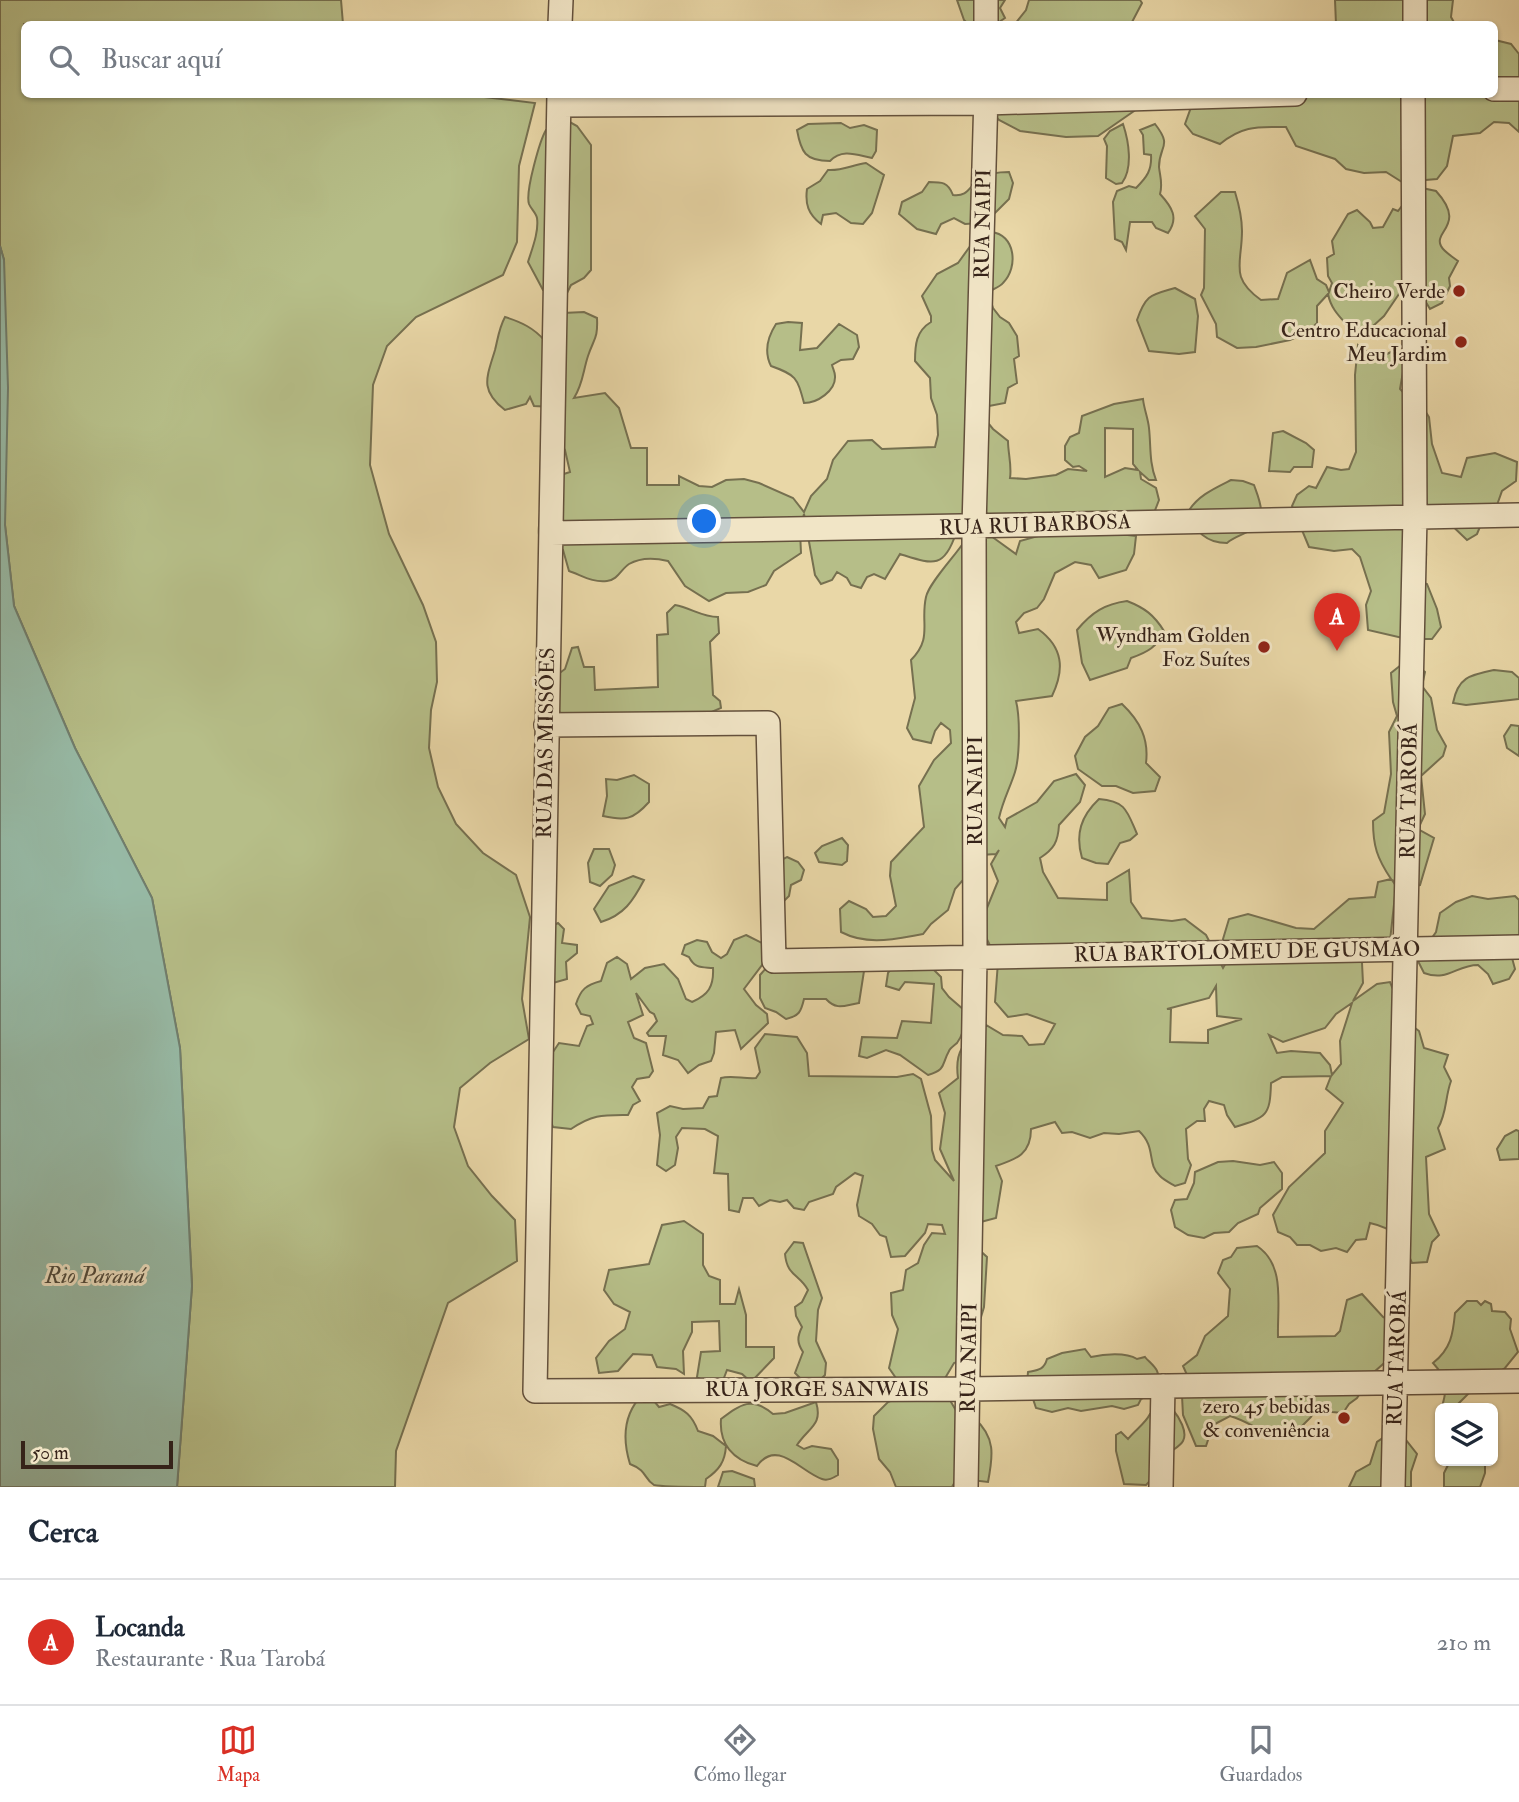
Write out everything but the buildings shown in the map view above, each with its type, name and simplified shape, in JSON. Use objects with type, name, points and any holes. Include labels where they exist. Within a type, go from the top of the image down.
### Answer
[{"type":"street","points":[[560,21],[561,0]]},
{"type":"street","points":[[986,0],[986,21]]},
{"type":"street","points":[[1415,0],[1415,21]]},
{"type":"street","points":[[1498,89],[1519,89]]},
{"type":"street","points":[[559,100],[1048,98]]},
{"type":"street","name":"RUA TAROBÁ","points":[[1393,1487],[1415,517],[1413,98]]},
{"type":"street","name":"RUA NAIPI","points":[[966,1487],[975,958],[974,527],[986,99]]},
{"type":"street","name":"RUA DAS MISSÕES","points":[[535,1391],[559,100]]},
{"type":"street","name":"RUA RUI BARBOSA","points":[[551,533],[1519,515]]},
{"type":"street","name":"RUA BARTOLOMEU DE GUSMÃO","points":[[546,725],[768,723],[774,961],[1519,947]]},
{"type":"street","name":"RUA JORGE SANWAIS","points":[[535,1391],[968,1389],[1519,1381]]},
{"type":"street","points":[[1161,1487],[1163,1386]]},
{"type":"green space","points":[[0,0],[341,0],[343,21],[21,21],[21,98],[492,98],[535,103],[519,166],[517,242],[503,275],[416,317],[387,346],[373,385],[370,465],[389,534],[423,605],[436,642],[437,682],[431,710],[429,748],[438,787],[456,824],[483,853],[516,875],[530,917],[522,999],[529,1039],[490,1063],[460,1088],[454,1127],[468,1166],[515,1220],[517,1261],[448,1303],[396,1451],[395,1487],[177,1487],[192,1286],[180,1048],[152,898],[75,748],[14,606],[5,525],[4,260],[0,246]]},
{"type":"green space","points":[[957,0],[1005,0],[1000,8],[1005,18],[1000,21],[964,20]]},
{"type":"green space","points":[[1029,0],[1140,0],[1142,3],[1133,21],[1017,21],[1026,10]]},
{"type":"green space","points":[[1335,0],[1453,0],[1451,17],[1453,21],[1336,21]]},
{"type":"green space","points":[[1498,41],[1511,44],[1519,54],[1519,132],[1509,123],[1494,122],[1480,133],[1453,136],[1447,166],[1437,179],[1402,182],[1386,172],[1364,173],[1346,169],[1335,159],[1296,146],[1286,127],[1244,130],[1220,144],[1193,134],[1185,124],[1190,110],[1187,98],[1498,98]]},
{"type":"green space","points":[[1150,100],[1098,136],[1066,137],[1020,131],[999,120],[983,104]]},
{"type":"green space","points":[[566,120],[577,126],[591,145],[591,270],[584,278],[571,285],[563,301],[543,290],[528,262],[537,223],[528,198],[534,166],[546,130],[561,130]]},
{"type":"green space","points":[[841,123],[850,128],[864,125],[877,130],[876,151],[872,158],[845,154],[830,161],[822,161],[806,154],[800,144],[797,130],[808,124]]},
{"type":"green space","points":[[1123,124],[1129,162],[1122,183],[1116,184],[1106,178],[1107,146],[1104,139],[1110,131]]},
{"type":"green space","points":[[1155,124],[1164,142],[1159,167],[1160,194],[1171,208],[1173,222],[1168,233],[1156,228],[1152,222],[1130,222],[1126,250],[1122,242],[1115,239],[1113,202],[1117,191],[1129,186],[1136,188],[1148,173],[1151,155],[1144,154],[1143,135],[1140,130]]},
{"type":"green space","points":[[866,163],[884,175],[872,213],[863,224],[851,223],[836,213],[823,215],[821,224],[808,208],[807,189],[820,181],[828,170]]},
{"type":"green space","points":[[1009,172],[1013,183],[1009,199],[981,223],[965,224],[954,218],[941,224],[936,234],[917,229],[899,214],[902,202],[922,192],[929,182],[944,184],[953,195],[958,195],[966,192],[984,176]]},
{"type":"green space","points":[[1415,189],[1436,191],[1445,203],[1449,219],[1441,236],[1441,246],[1458,261],[1449,278],[1450,286],[1442,303],[1430,309],[1421,294],[1412,286],[1401,291],[1384,316],[1373,326],[1371,333],[1361,337],[1356,336],[1336,312],[1328,294],[1317,306],[1317,323],[1308,332],[1290,340],[1237,348],[1217,337],[1216,324],[1201,295],[1204,288],[1205,229],[1195,216],[1221,192],[1235,192],[1242,226],[1241,277],[1251,292],[1261,300],[1278,299],[1287,273],[1310,260],[1317,279],[1326,285],[1329,292],[1332,283],[1328,276],[1327,258],[1334,254],[1332,241],[1348,214],[1357,210],[1373,228],[1383,227],[1393,209],[1398,211]]},
{"type":"green space","points":[[991,232],[1005,239],[1012,252],[1013,260],[1008,276],[1000,286],[988,292],[993,308],[1009,323],[1017,336],[1019,356],[1014,359],[1017,383],[1008,388],[1005,403],[989,406],[979,412],[993,429],[1008,441],[1010,478],[1056,475],[1068,469],[1087,471],[1079,466],[1073,467],[1065,460],[1065,446],[1070,437],[1079,433],[1082,416],[1114,404],[1143,399],[1156,480],[1149,480],[1140,472],[1141,479],[1156,488],[1159,500],[1154,513],[956,533],[947,553],[941,559],[929,562],[900,554],[885,579],[874,574],[867,577],[861,588],[851,585],[847,578],[837,572],[832,580],[821,584],[815,575],[804,514],[800,531],[801,553],[774,571],[766,585],[748,592],[726,593],[709,601],[685,586],[668,561],[638,560],[626,566],[614,579],[607,581],[597,581],[569,571],[563,550],[539,535],[543,490],[550,481],[570,472],[565,450],[553,429],[553,407],[534,406],[530,397],[526,404],[505,410],[488,389],[488,376],[505,317],[527,326],[545,341],[563,313],[584,312],[597,318],[596,335],[574,398],[605,393],[619,408],[631,448],[647,448],[647,485],[679,485],[679,476],[699,486],[712,487],[726,480],[744,479],[793,498],[804,512],[811,496],[827,479],[833,460],[848,441],[872,440],[882,449],[935,447],[938,435],[937,415],[931,398],[930,378],[915,361],[917,339],[931,322],[922,296],[937,274],[958,263],[971,245]],"holes":[[[1105,428],[1133,429],[1133,464],[1138,470],[1125,468],[1105,477]]]},
{"type":"green space","points":[[1175,288],[1195,299],[1198,316],[1195,352],[1179,354],[1149,351],[1137,320],[1140,311],[1150,297]]},
{"type":"green space","points":[[802,323],[800,350],[817,348],[839,324],[857,335],[859,347],[853,359],[841,360],[832,365],[835,376],[832,387],[814,401],[804,403],[794,378],[771,366],[769,361],[768,345],[773,329],[776,324]]},
{"type":"green space","points":[[1358,345],[1377,359],[1397,349],[1404,366],[1400,389],[1411,401],[1420,403],[1429,417],[1432,444],[1442,473],[1461,477],[1467,458],[1495,453],[1517,462],[1516,481],[1502,491],[1497,505],[1484,517],[1477,534],[1467,540],[1444,518],[1417,528],[1424,540],[1426,554],[1422,575],[1418,581],[1427,584],[1441,627],[1432,639],[1407,639],[1368,630],[1366,605],[1371,591],[1360,557],[1352,549],[1334,551],[1309,547],[1292,506],[1297,495],[1309,486],[1316,488],[1327,467],[1349,469],[1356,452],[1355,375]]},
{"type":"green space","points":[[1283,431],[1314,450],[1312,467],[1294,467],[1290,472],[1269,471],[1273,433]]},
{"type":"green space","points":[[1231,480],[1254,485],[1260,502],[1260,519],[1252,529],[1227,543],[1213,541],[1202,535],[1188,512],[1201,497]]},
{"type":"green space","points":[[1111,533],[1136,536],[1134,554],[1126,570],[1099,578],[1091,565],[1075,562],[1055,573],[1044,599],[1037,608],[1024,613],[1016,622],[1019,633],[1038,629],[1053,643],[1060,668],[1052,696],[1016,701],[1019,736],[1017,765],[999,818],[1005,827],[1007,819],[1037,802],[1054,781],[1076,774],[1085,785],[1080,802],[1059,825],[1058,836],[1052,848],[1040,858],[1043,872],[1058,898],[1107,900],[1107,883],[1129,870],[1131,902],[1142,918],[1172,921],[1185,919],[1206,935],[1223,968],[1227,961],[1223,939],[1229,919],[1248,914],[1296,928],[1314,929],[1349,899],[1375,897],[1378,882],[1391,879],[1377,852],[1373,821],[1384,813],[1391,774],[1389,732],[1397,716],[1391,673],[1401,665],[1415,665],[1425,672],[1422,686],[1431,698],[1437,730],[1446,746],[1443,756],[1421,776],[1425,814],[1418,829],[1434,838],[1420,885],[1408,887],[1392,880],[1396,886],[1389,950],[1371,951],[1362,963],[1363,983],[1353,1001],[1377,984],[1390,982],[1406,1021],[1419,1031],[1424,1048],[1448,1055],[1444,1067],[1451,1081],[1438,1128],[1445,1149],[1426,1157],[1429,1214],[1439,1235],[1432,1242],[1427,1262],[1412,1263],[1405,1247],[1393,1232],[1370,1223],[1366,1239],[1356,1240],[1347,1252],[1336,1248],[1321,1251],[1310,1245],[1297,1245],[1290,1237],[1278,1232],[1273,1215],[1289,1187],[1325,1153],[1325,1131],[1343,1103],[1326,1089],[1331,1076],[1282,1077],[1271,1083],[1265,1114],[1235,1127],[1224,1105],[1209,1101],[1204,1109],[1205,1121],[1197,1121],[1186,1129],[1188,1159],[1191,1165],[1185,1183],[1175,1186],[1156,1171],[1148,1143],[1139,1131],[1104,1133],[1090,1138],[1072,1132],[1062,1133],[1055,1122],[1031,1129],[1025,1150],[1010,1161],[996,1166],[1002,1181],[996,1218],[977,1223],[964,1236],[987,1257],[984,1307],[978,1327],[976,1356],[954,1363],[941,1385],[961,1419],[974,1418],[986,1432],[992,1455],[988,1482],[971,1480],[960,1473],[952,1487],[896,1487],[890,1472],[879,1459],[873,1429],[874,1416],[888,1402],[907,1394],[889,1368],[898,1329],[892,1315],[891,1293],[903,1290],[906,1270],[918,1263],[924,1245],[932,1233],[945,1234],[942,1225],[928,1224],[925,1233],[905,1256],[891,1257],[886,1237],[880,1235],[872,1224],[859,1216],[857,1205],[863,1176],[855,1173],[836,1187],[833,1194],[809,1202],[804,1210],[794,1208],[787,1200],[770,1200],[759,1206],[753,1198],[743,1198],[739,1212],[729,1210],[728,1174],[714,1173],[718,1136],[705,1129],[682,1128],[676,1137],[678,1148],[675,1165],[666,1171],[657,1165],[660,1135],[657,1113],[670,1106],[683,1109],[703,1108],[709,1097],[717,1096],[721,1078],[756,1078],[760,1072],[755,1048],[765,1034],[797,1037],[807,1053],[809,1076],[897,1077],[913,1074],[921,1079],[931,1116],[935,1160],[954,1181],[940,1149],[945,1113],[939,1093],[958,1078],[958,1060],[963,1047],[986,1025],[1003,1035],[1022,1036],[1029,1045],[1044,1044],[1055,1024],[1027,1014],[1008,1017],[995,1002],[998,962],[980,925],[998,881],[991,864],[999,850],[996,854],[980,855],[971,871],[955,889],[948,910],[923,934],[881,940],[851,936],[841,932],[840,909],[849,901],[866,909],[873,917],[886,916],[896,906],[890,876],[891,862],[924,827],[919,786],[934,760],[951,743],[950,730],[941,723],[931,743],[913,739],[907,728],[915,698],[911,660],[922,645],[924,637],[928,591],[964,542],[991,536],[1016,554],[1020,541],[1038,536]],"holes":[[[1216,986],[1217,1016],[1242,1019],[1208,1030],[1208,1043],[1170,1042],[1171,1009],[1167,1009],[1209,998]],[[1352,1003],[1340,1041],[1341,1064],[1332,1075],[1330,1065],[1320,1053],[1277,1053],[1269,1035],[1283,1042],[1325,1028],[1336,1014]]]},
{"type":"green space","points":[[1127,601],[1148,613],[1164,631],[1151,648],[1131,658],[1127,668],[1090,680],[1082,663],[1077,630],[1099,610]]},
{"type":"green space","points":[[675,605],[718,617],[719,633],[710,642],[713,695],[720,701],[721,708],[707,714],[537,720],[552,670],[561,672],[565,669],[572,648],[578,647],[584,667],[594,667],[595,690],[658,687],[657,635],[668,634],[667,613]]},
{"type":"green space","points":[[1494,670],[1512,672],[1519,678],[1519,699],[1466,705],[1453,703],[1462,682]]},
{"type":"green space","points":[[1122,704],[1142,731],[1147,754],[1146,763],[1160,777],[1155,791],[1133,793],[1116,786],[1102,786],[1078,769],[1075,756],[1085,737],[1098,726],[1109,708]]},
{"type":"green space","points":[[1511,725],[1519,726],[1519,756],[1507,748],[1504,736]]},
{"type":"green space","points":[[634,775],[649,784],[649,802],[628,818],[603,816],[607,796],[606,779],[617,780]]},
{"type":"green space","points":[[1099,799],[1120,805],[1131,819],[1137,834],[1120,843],[1108,864],[1082,858],[1080,849],[1081,826]]},
{"type":"green space","points":[[842,838],[848,845],[847,861],[842,865],[819,862],[815,853],[822,846]]},
{"type":"green space","points":[[594,849],[609,849],[615,865],[612,875],[600,886],[590,882],[588,863]]},
{"type":"green space","points":[[787,857],[798,862],[804,870],[801,880],[791,885],[789,896],[783,902],[777,862]]},
{"type":"green space","points":[[633,876],[644,880],[632,901],[622,911],[601,922],[594,909],[609,886]]},
{"type":"green space","points":[[1472,896],[1488,899],[1515,896],[1519,900],[1519,950],[1511,954],[1515,969],[1509,979],[1493,984],[1488,974],[1478,965],[1439,976],[1432,975],[1424,973],[1417,959],[1436,932],[1440,913],[1456,902]]},
{"type":"green space","points":[[558,923],[564,929],[562,943],[577,945],[577,953],[566,962],[567,979],[553,983],[548,928]]},
{"type":"green space","points":[[746,935],[766,945],[762,965],[744,989],[767,1014],[768,1023],[741,1049],[735,1030],[716,1032],[711,1061],[688,1073],[678,1060],[663,1055],[666,1036],[649,1036],[647,1033],[657,1021],[636,993],[643,1015],[628,1022],[634,1038],[646,1043],[653,1071],[649,1077],[637,1079],[632,1087],[640,1101],[633,1105],[628,1115],[598,1116],[571,1129],[553,1127],[550,1119],[551,1055],[559,1043],[579,1046],[587,1026],[593,1024],[590,1016],[581,1014],[576,1004],[585,988],[601,981],[607,963],[617,957],[627,964],[631,979],[645,968],[664,964],[678,979],[686,999],[692,1002],[709,990],[713,968],[694,964],[689,957],[682,954],[685,945],[697,940],[707,942],[712,952],[721,958],[727,954],[734,940]]},
{"type":"green space","points":[[876,964],[879,971],[864,971],[859,1003],[838,1006],[826,999],[804,999],[799,1013],[786,1019],[765,1008],[760,998],[760,975],[767,967]]},
{"type":"green space","points":[[895,964],[929,965],[941,977],[942,988],[949,997],[964,1010],[964,1027],[957,1043],[950,1050],[943,1066],[928,1075],[900,1055],[886,1050],[867,1058],[859,1056],[862,1037],[897,1038],[902,1021],[931,1023],[934,984],[905,982],[899,990],[886,986],[888,973]]},
{"type":"green space","points":[[1519,1131],[1519,1159],[1500,1160],[1497,1149],[1505,1136]]},
{"type":"green space","points":[[1218,1162],[1260,1165],[1274,1162],[1282,1173],[1282,1189],[1260,1208],[1258,1214],[1238,1223],[1229,1232],[1214,1233],[1204,1238],[1188,1235],[1175,1227],[1171,1210],[1175,1200],[1187,1199],[1194,1183],[1195,1172]]},
{"type":"green space","points":[[684,1221],[703,1234],[703,1265],[709,1276],[720,1280],[720,1304],[735,1304],[739,1289],[746,1315],[746,1347],[774,1347],[774,1358],[751,1382],[742,1374],[727,1370],[722,1383],[706,1382],[697,1377],[701,1352],[720,1351],[719,1321],[692,1322],[692,1332],[683,1351],[684,1374],[676,1369],[657,1367],[652,1355],[633,1354],[618,1371],[599,1373],[596,1358],[609,1341],[625,1329],[630,1312],[614,1304],[604,1290],[609,1270],[649,1264],[662,1225]]},
{"type":"green space","points":[[794,1242],[803,1243],[822,1298],[818,1310],[816,1341],[826,1363],[825,1375],[816,1384],[803,1381],[795,1373],[803,1352],[798,1340],[802,1327],[795,1307],[802,1302],[808,1290],[786,1261],[785,1254]]},
{"type":"green space","points":[[1257,1246],[1266,1254],[1276,1275],[1279,1300],[1278,1337],[1335,1336],[1340,1331],[1347,1300],[1362,1294],[1389,1320],[1391,1357],[1373,1373],[1357,1398],[1343,1413],[1317,1406],[1311,1417],[1298,1430],[1287,1431],[1280,1437],[1230,1416],[1213,1425],[1206,1446],[1196,1446],[1183,1415],[1182,1396],[1188,1377],[1183,1366],[1197,1355],[1205,1336],[1228,1316],[1230,1289],[1218,1273],[1223,1260],[1231,1257],[1237,1248]]},
{"type":"green space","points":[[1467,1301],[1477,1301],[1481,1305],[1485,1301],[1491,1304],[1492,1311],[1505,1312],[1511,1319],[1510,1329],[1518,1352],[1505,1368],[1459,1403],[1443,1403],[1445,1383],[1433,1363],[1450,1341],[1455,1313]]},
{"type":"green space","points":[[1085,1349],[1091,1357],[1115,1354],[1137,1359],[1145,1357],[1157,1371],[1157,1383],[1138,1405],[1124,1409],[1112,1406],[1081,1411],[1068,1408],[1052,1412],[1036,1408],[1033,1399],[1026,1395],[1028,1372],[1038,1370],[1047,1359]]},
{"type":"green space","points":[[643,1394],[659,1407],[670,1404],[684,1411],[698,1431],[713,1436],[726,1446],[723,1461],[706,1479],[705,1487],[654,1485],[640,1469],[630,1464],[626,1426],[632,1409]]},
{"type":"green space","points":[[816,1402],[816,1421],[797,1445],[804,1449],[812,1446],[831,1449],[838,1460],[838,1475],[832,1478],[822,1479],[781,1456],[765,1458],[757,1466],[748,1463],[729,1450],[722,1436],[721,1419],[741,1406],[759,1405],[773,1414],[785,1413]]},
{"type":"green space","points":[[1173,1410],[1184,1429],[1183,1441],[1168,1455],[1146,1485],[1124,1484],[1116,1451],[1116,1435],[1121,1432],[1128,1439],[1150,1414]]},
{"type":"green space","points":[[1390,1433],[1402,1435],[1417,1454],[1411,1472],[1411,1487],[1349,1487],[1356,1472],[1370,1464],[1377,1442]]},
{"type":"green space","points":[[1448,1466],[1485,1466],[1480,1487],[1444,1487],[1444,1473]]},
{"type":"green space","points":[[732,1471],[754,1479],[755,1487],[718,1487],[723,1472]]},
{"type":"water","name":"Rio Paraná","points":[[0,246],[4,260],[8,388],[5,525],[14,606],[75,748],[152,898],[180,1048],[192,1286],[177,1487],[0,1487]]},
{"type":"place","name":"Cheiro Verde","points":[[1459,291]]},
{"type":"place","name":"Centro Educacional Meu Jardim","points":[[1461,342]]},
{"type":"place","name":"Wyndham Golden Foz Suítes","points":[[1264,647]]},
{"type":"place","name":"Locanda","points":[[1337,651]]},
{"type":"place","name":"zero 45 bebidas & conveniência","points":[[1344,1418]]}]
